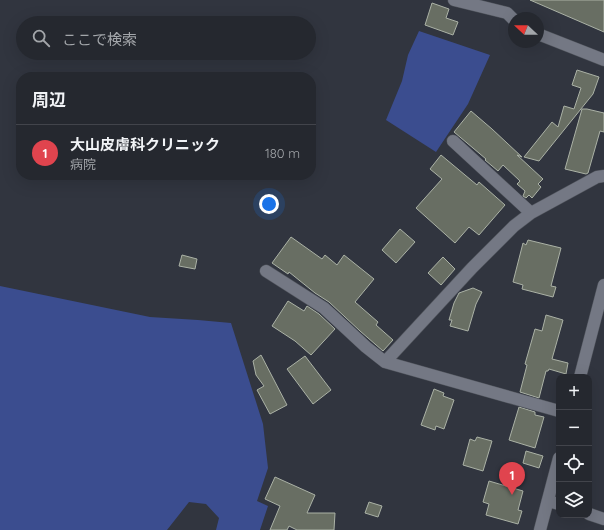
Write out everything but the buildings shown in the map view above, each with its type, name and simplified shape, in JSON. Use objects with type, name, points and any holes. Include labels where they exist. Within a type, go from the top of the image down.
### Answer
[{"type":"street","points":[[454,0],[508,13]]},
{"type":"street","points":[[544,36],[604,60]]},
{"type":"street","points":[[453,141],[531,213]]},
{"type":"street","points":[[385,362],[472,268],[514,226],[531,213],[597,177],[604,176]]},
{"type":"street","points":[[266,272],[324,308],[366,347],[385,362],[556,410]]},
{"type":"street","points":[[581,374],[604,285]]},
{"type":"street","points":[[540,530],[554,502],[556,482]]},
{"type":"street","points":[[592,515],[604,519]]},
{"type":"shaded area","points":[[419,31],[490,55],[468,104],[436,152],[386,120],[402,81],[408,55]]},
{"type":"shaded area","points":[[0,286],[150,317],[231,323],[263,424],[268,468],[257,501],[268,506],[260,530],[216,530],[219,518],[206,504],[189,502],[167,530],[0,530]]},
{"type":"place","name":"大山皮膚科クリニック","points":[[512,495]]}]
